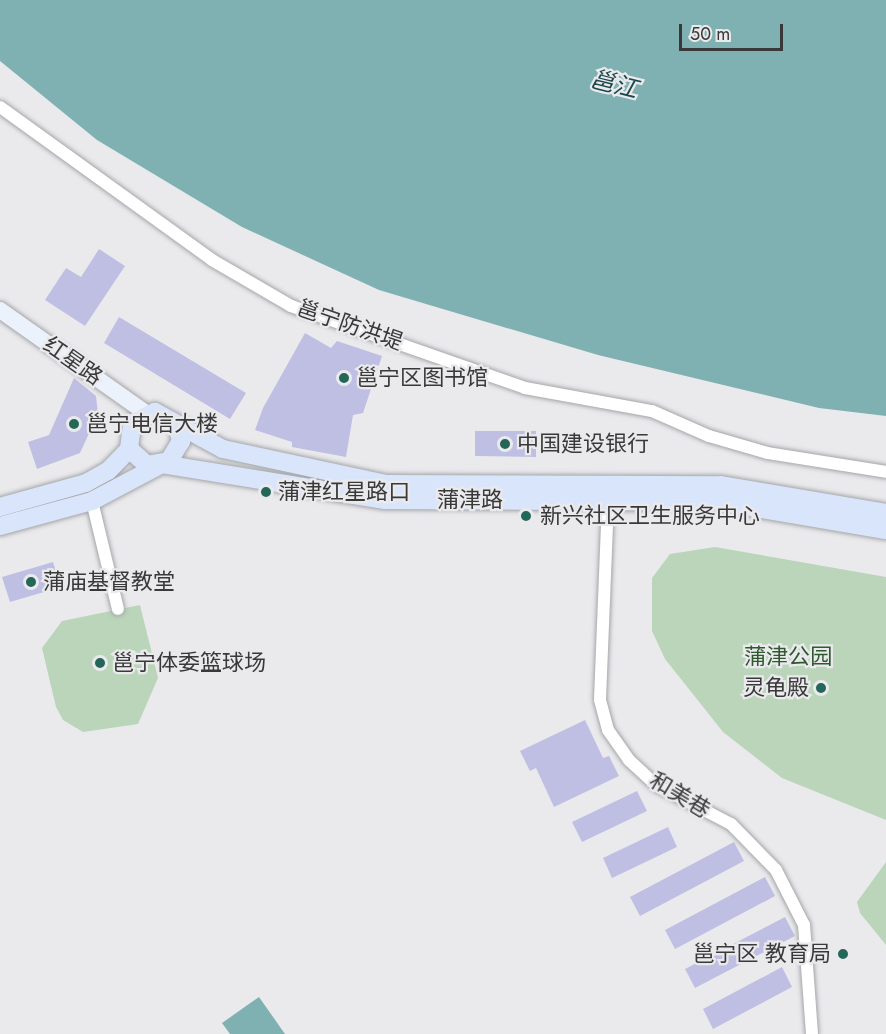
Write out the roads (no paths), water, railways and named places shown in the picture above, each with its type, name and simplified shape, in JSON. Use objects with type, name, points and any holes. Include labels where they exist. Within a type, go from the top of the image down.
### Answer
[{"type":"main road","name":"红星路","points":[[0,310],[146,413]]},
{"type":"main road","name":"蒲津路","points":[[146,413],[164,414],[177,426],[200,441],[260,460],[386,484],[722,485],[886,513]]},
{"type":"main road","points":[[0,507],[86,483],[108,471],[129,449],[132,424],[146,413]]},
{"type":"main road","points":[[0,526],[92,501],[162,464],[179,449],[177,426]]},
{"type":"main road","name":"蒲津路","points":[[129,449],[147,465],[162,464],[385,500],[720,502],[886,530]]},
{"type":"street","name":"邕宁防洪堤","points":[[0,107],[212,260],[291,306],[525,388],[652,411],[709,436],[768,453],[886,472]]},
{"type":"street","name":"和美巷","points":[[608,500],[600,700],[608,730],[629,760],[656,785],[731,824],[776,870],[804,925],[812,1034]]},
{"type":"street","points":[[92,501],[118,609]]},
{"type":"water","name":"邕江","points":[[0,0],[886,0],[886,416],[819,408],[598,355],[379,290],[242,227],[97,140],[0,61]]},
{"type":"water","points":[[259,997],[285,1034],[230,1034],[222,1023]]},
{"type":"place","name":"邕宁区图书馆","points":[[344,378]]},
{"type":"place","name":"邕宁电信大楼","points":[[74,424]]},
{"type":"place","name":"中国建设银行","points":[[505,444]]},
{"type":"place","name":"蒲津红星路口","points":[[266,492]]},
{"type":"place","name":"新兴社区卫生服务中心","points":[[526,516]]},
{"type":"place","name":"蒲庙基督教堂","points":[[31,582]]},
{"type":"place","name":"邕宁体委篮球场","points":[[100,663]]},
{"type":"place","name":"灵龟殿","points":[[821,688]]},
{"type":"place","name":"邕宁区 教育局","points":[[843,954]]},
{"type":"park label","name":"蒲津公园","points":[[788,657]]}]
